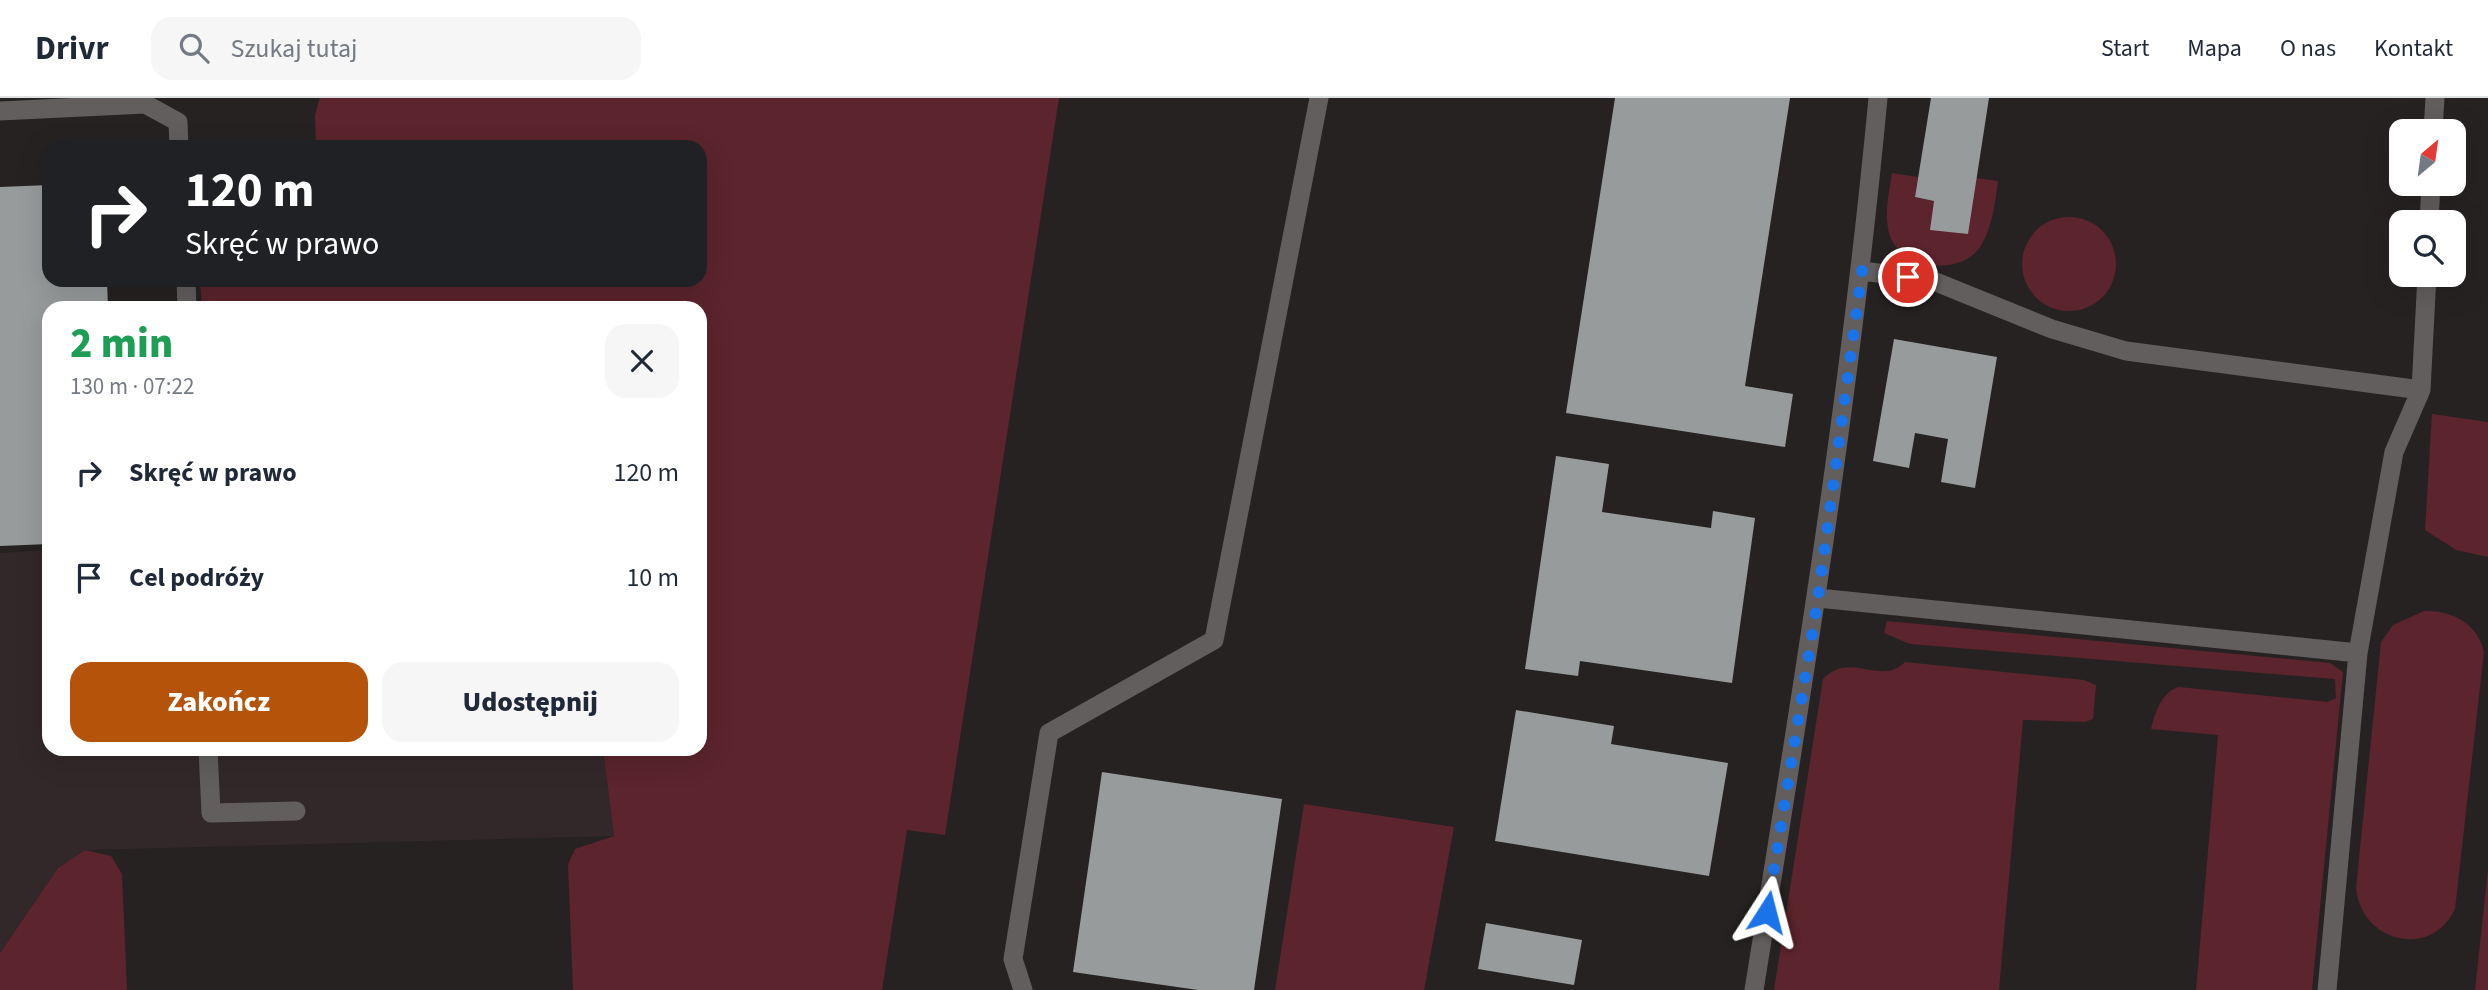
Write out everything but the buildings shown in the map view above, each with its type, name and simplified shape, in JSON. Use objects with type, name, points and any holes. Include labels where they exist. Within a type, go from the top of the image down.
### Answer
[{"type":"lane","points":[[1023,990],[1013,959],[1049,733],[1214,640],[1319,98]]},
{"type":"lane","points":[[1754,990],[1818,598],[1862,271],[1878,98]]},
{"type":"lane","points":[[2434,119],[2435,98]]},
{"type":"lane","points":[[0,111],[145,104],[178,122],[179,140]]},
{"type":"lane","points":[[1862,271],[1931,280],[2052,329],[2126,351],[2421,390]]},
{"type":"lane","points":[[2327,990],[2358,653],[2395,452],[2421,390],[2426,287]]},
{"type":"lane","points":[[1818,598],[2358,653]]},
{"type":"lane","points":[[208,756],[211,813],[296,811]]},
{"type":"shaded area","points":[[320,98],[1059,98],[945,835],[907,830],[882,990],[573,990],[568,864],[575,849],[614,836],[604,756],[707,756],[707,301],[202,301],[200,287],[707,287],[707,140],[316,140],[315,115]]},
{"type":"shaded area","points":[[1892,173],[1918,177],[1915,197],[1934,201],[1931,229],[1967,234],[1976,178],[1998,181],[1989,229],[1973,255],[1961,262],[1932,265],[1905,255],[1895,245],[1889,233],[1887,218]]},
{"type":"shaded area","points":[[2060,217],[2078,217],[2103,230],[2113,246],[2116,264],[2113,282],[2103,298],[2078,311],[2060,311],[2035,298],[2022,273],[2022,255],[2035,230]]},
{"type":"shaded area","points":[[2432,414],[2488,422],[2488,557],[2456,550],[2425,530]]},
{"type":"shaded area","points":[[42,550],[42,756],[604,756],[614,836],[85,850],[58,868],[0,953],[0,553]]},
{"type":"shaded area","points":[[2424,611],[2444,613],[2462,620],[2476,633],[2484,652],[2455,909],[2444,925],[2430,935],[2414,939],[2398,938],[2383,932],[2370,921],[2361,906],[2356,888],[2381,642],[2393,625]]},
{"type":"shaded area","points":[[1887,621],[2330,663],[2343,672],[2312,990],[2196,990],[2218,735],[2151,729],[2163,698],[2179,687],[2328,702],[2336,698],[2335,679],[1910,644],[1884,633]]},
{"type":"shaded area","points":[[1905,662],[2084,680],[2096,685],[2093,719],[2085,722],[2023,720],[1999,990],[1774,990],[1823,679],[1833,671],[1844,668],[1886,671],[1896,669]]},
{"type":"shaded area","points":[[1304,804],[1454,827],[1424,990],[1275,990]]},
{"type":"shaded area","points":[[85,850],[111,856],[122,874],[127,990],[0,990],[0,953],[58,868]]},
{"type":"shaded area","points":[[2488,869],[2488,990],[2475,990]]},
{"type":"route","points":[[1767,912],[1818,598],[1862,271],[1908,277]]}]
